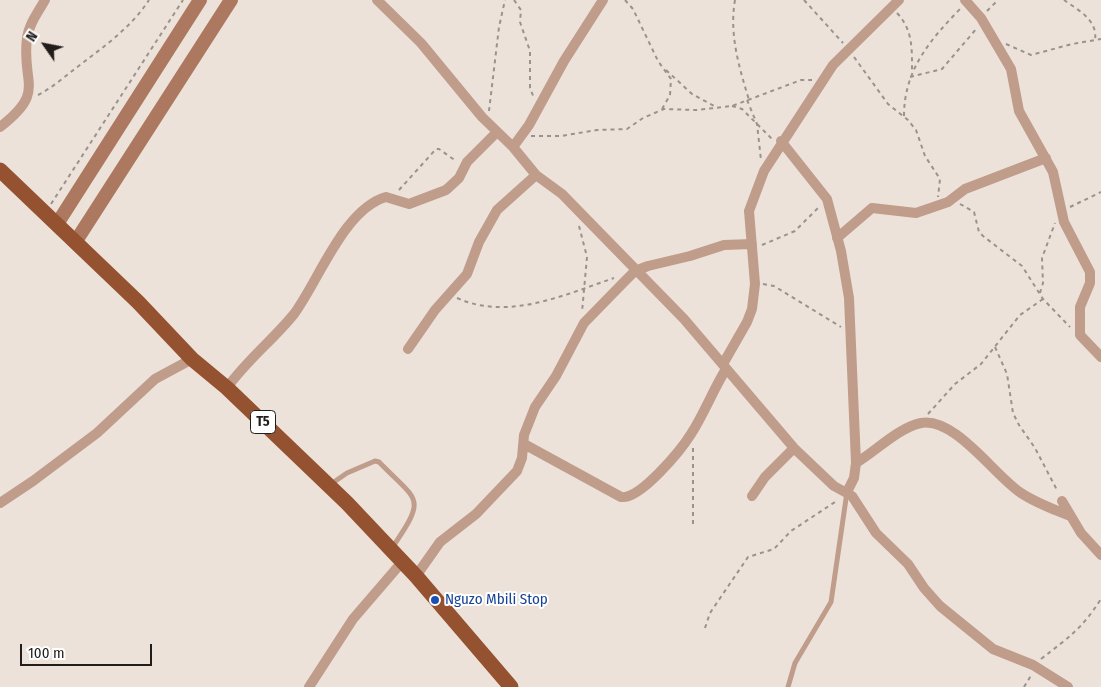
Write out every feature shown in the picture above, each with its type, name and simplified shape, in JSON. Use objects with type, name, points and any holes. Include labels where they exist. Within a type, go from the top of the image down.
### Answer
[{"type":"highway","name":"T5","points":[[0,170],[76,241],[192,359],[227,388],[328,486],[416,576],[511,687]]},
{"type":"main road","points":[[57,224],[200,0]]},
{"type":"main road","points":[[76,241],[231,0]]},
{"type":"street","points":[[0,127],[20,109],[28,97],[30,82],[27,40],[32,22],[45,0]]},
{"type":"street","points":[[378,0],[421,43],[487,122],[513,147],[536,175],[562,194],[580,211],[636,270],[724,366],[794,448],[834,486],[857,502],[876,533],[908,564],[924,588],[940,606],[993,649],[1035,666],[1068,687]]},
{"type":"street","points":[[513,147],[522,136],[564,61],[592,20],[603,0]]},
{"type":"street","points":[[524,444],[626,498],[632,496],[650,482],[692,434],[747,322],[755,284],[749,211],[764,171],[819,84],[848,50],[899,0]]},
{"type":"street","points":[[966,1],[982,20],[1011,70],[1017,102],[1024,121],[1046,158],[1056,182],[1061,213],[1067,232],[1086,263],[1090,278],[1080,307],[1080,335],[1101,356]]},
{"type":"street","points":[[227,388],[238,372],[293,315],[358,213],[379,199],[389,197],[409,204],[437,195],[452,185],[465,166],[497,132]]},
{"type":"street","points":[[780,143],[827,199],[848,287],[856,463],[854,478],[847,494]]},
{"type":"street","points":[[837,238],[872,208],[907,214],[944,203],[965,189],[1046,158]]},
{"type":"street","points":[[408,349],[435,310],[471,268],[479,242],[497,210],[536,175]]},
{"type":"street","points":[[416,576],[440,542],[476,514],[517,471],[524,444],[524,435],[530,417],[556,376],[584,323],[636,270],[724,245],[752,246]]},
{"type":"street","points":[[0,502],[33,481],[97,433],[150,382],[192,359]]},
{"type":"street","points":[[856,463],[898,434],[917,424],[932,422],[948,428],[1020,492],[1070,516]]},
{"type":"street","points":[[752,496],[765,476],[794,448]]},
{"type":"street","points":[[1062,501],[1080,533],[1101,555]]},
{"type":"street","points":[[309,687],[353,619],[402,562]]},
{"type":"lane","points":[[328,486],[346,473],[375,461],[379,462],[409,491],[414,497],[415,504],[409,522],[391,550]]},
{"type":"lane","points":[[788,687],[795,663],[831,602],[847,494]]},
{"type":"path","points":[[28,97],[44,91],[110,41],[134,21],[149,0]]},
{"type":"path","points":[[46,212],[183,0]]},
{"type":"path","points":[[487,122],[499,27],[505,0]]},
{"type":"path","points":[[514,0],[521,10],[520,22],[530,51],[530,88],[538,109]]},
{"type":"path","points":[[625,0],[633,9],[651,49],[671,79],[672,90],[660,111]]},
{"type":"path","points":[[735,0],[732,19],[736,49],[748,100],[757,124],[759,154],[764,171]]},
{"type":"path","points":[[804,0],[829,25],[888,104],[916,130],[925,156],[940,179],[938,193],[944,203],[960,204],[974,212],[979,232],[1022,266],[1043,299],[1063,321],[1080,335]]},
{"type":"path","points":[[910,77],[942,69],[998,0]]},
{"type":"path","points":[[1064,0],[1091,21],[1095,28],[1095,40]]},
{"type":"path","points":[[904,117],[905,94],[912,72],[943,26],[966,1]]},
{"type":"path","points":[[891,8],[906,23],[910,32],[912,72]]},
{"type":"path","points":[[996,44],[1008,44],[1031,55],[1072,44],[1101,39]]},
{"type":"path","points":[[664,69],[692,94],[716,107]]},
{"type":"path","points":[[522,136],[561,136],[597,130],[627,129],[660,111],[679,108],[697,110],[732,106],[801,80],[806,79],[819,84]]},
{"type":"path","points":[[732,106],[742,109],[780,143]]},
{"type":"path","points":[[389,197],[415,174],[436,149],[439,149],[465,166]]},
{"type":"path","points":[[1039,294],[1043,283],[1042,258],[1061,213],[1101,192]]},
{"type":"path","points":[[752,246],[795,231],[827,199]]},
{"type":"path","points":[[580,211],[580,234],[587,257],[583,289],[584,323]]},
{"type":"path","points":[[449,295],[476,306],[504,308],[519,306],[583,289],[636,270]]},
{"type":"path","points":[[755,284],[774,286],[849,333]]},
{"type":"path","points":[[917,424],[955,384],[982,364],[1020,315],[1043,299]]},
{"type":"path","points":[[995,347],[1007,374],[1013,413],[1035,448],[1062,501]]},
{"type":"path","points":[[692,434],[694,454],[693,524]]},
{"type":"path","points":[[704,628],[710,613],[748,557],[774,549],[791,531],[847,494]]},
{"type":"path","points":[[1024,687],[1035,666],[1071,637],[1086,622],[1101,599]]},
{"type":"place","name":"Nguzo Mbili Stop","points":[[435,600]]}]
